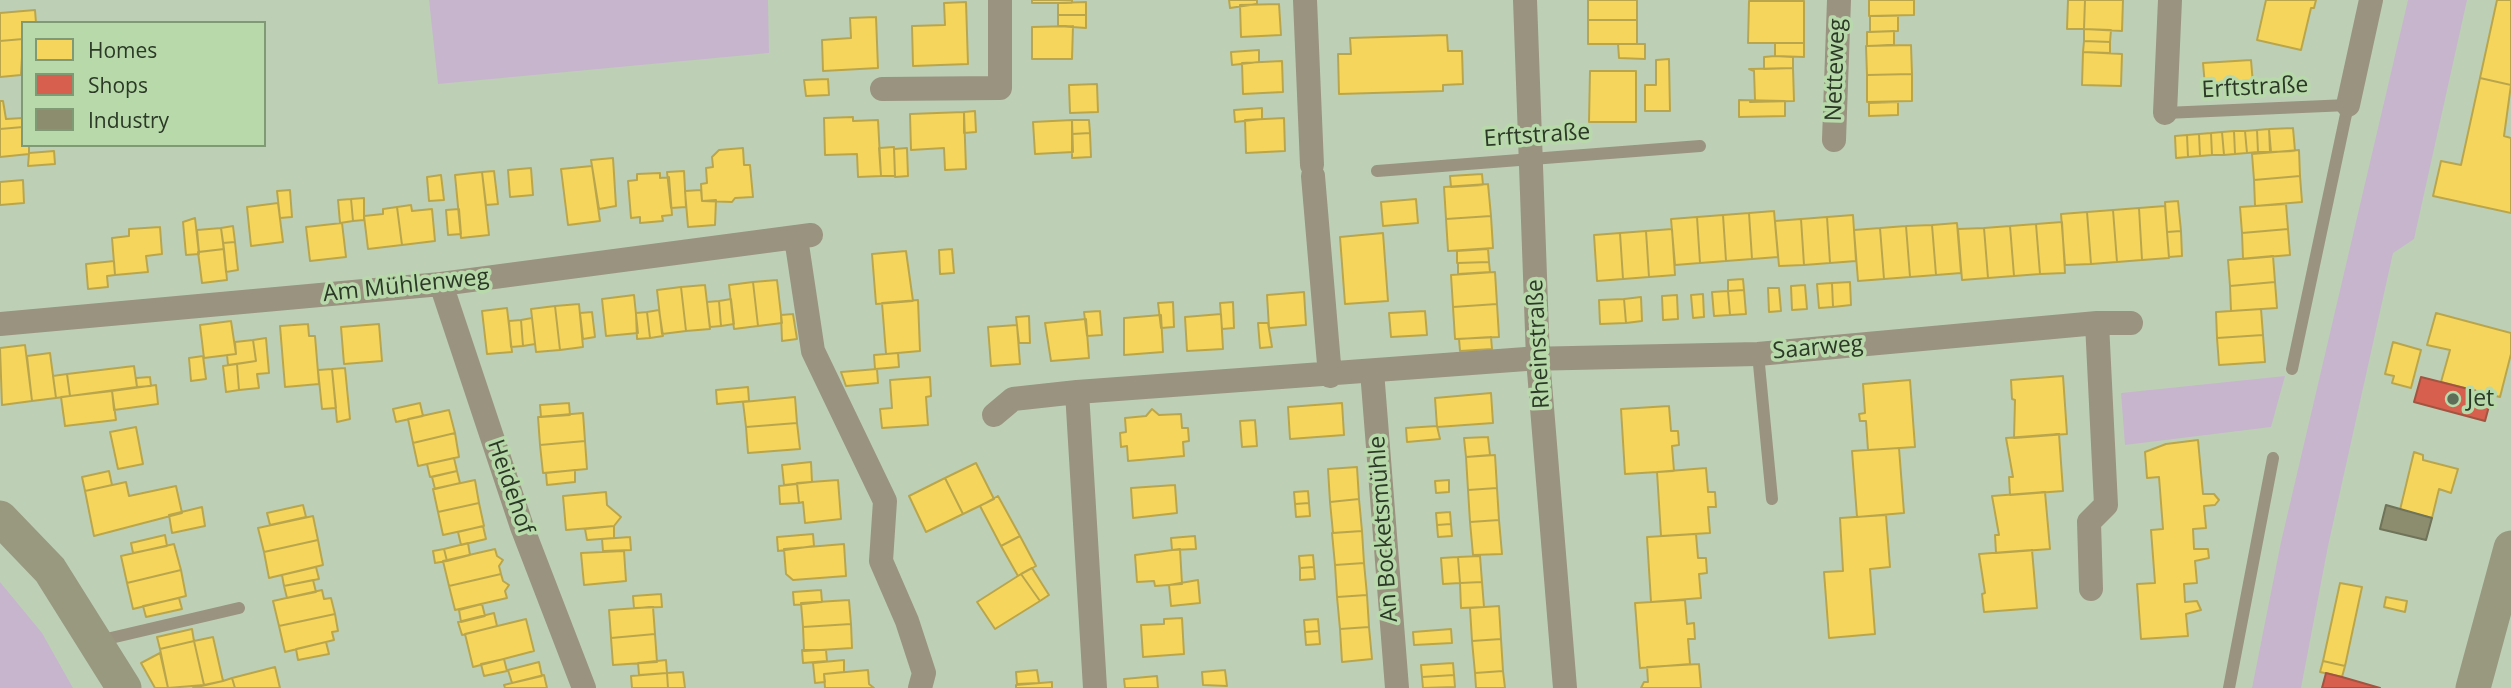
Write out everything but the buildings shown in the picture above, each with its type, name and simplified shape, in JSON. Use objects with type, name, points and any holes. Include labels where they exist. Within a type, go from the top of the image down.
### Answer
[{"type":"main road","points":[[0,518],[50,570],[98,641],[124,688]]},
{"type":"main road","points":[[2473,688],[2511,548]]},
{"type":"street","points":[[882,89],[1000,88],[1000,0]]},
{"type":"street","points":[[1305,0],[1312,170],[1330,376]]},
{"type":"street","name":"Rheinstraße","points":[[1525,0],[1538,359],[1565,688]]},
{"type":"street","name":"Netteweg","points":[[1834,140],[1839,0]]},
{"type":"street","points":[[2165,113],[2171,0]]},
{"type":"street","points":[[2348,105],[2371,0]]},
{"type":"street","name":"Am Mühlenweg","points":[[0,324],[441,284],[804,237],[813,351],[885,501],[881,561],[907,621],[924,673],[920,688]]},
{"type":"street","name":"Heidehof","points":[[441,284],[522,527],[584,688]]},
{"type":"street","points":[[2091,589],[2089,522],[2106,505],[2097,323]]},
{"type":"street","name":"Saarweg","points":[[1538,359],[1758,354],[2097,323],[2131,323]]},
{"type":"street","points":[[993,415],[1013,399],[1077,392],[1330,376],[1538,359]]},
{"type":"street","name":"An Bocketsmühle","points":[[1372,371],[1396,688]]},
{"type":"street","points":[[1077,392],[1095,688]]},
{"type":"lane","name":"Erftstraße","points":[[2165,113],[2348,105]]},
{"type":"lane","points":[[2292,369],[2348,105]]},
{"type":"lane","name":"Erftstraße","points":[[1377,171],[1700,146]]},
{"type":"lane","points":[[1758,354],[1772,499]]},
{"type":"lane","points":[[2229,688],[2273,458]]},
{"type":"lane","points":[[98,641],[239,608]]},
{"type":"shaded area","points":[[429,0],[768,0],[769,53],[438,84]]},
{"type":"shaded area","points":[[2408,0],[2467,0],[2414,239],[2393,253],[2328,546],[2301,688],[2252,688],[2281,542]]},
{"type":"shaded area","points":[[2285,376],[2271,427],[2125,445],[2121,393]]},
{"type":"shaded area","points":[[0,582],[42,633],[73,688],[0,688]]},
{"type":"place","name":"Jet","points":[[2453,399]]}]
